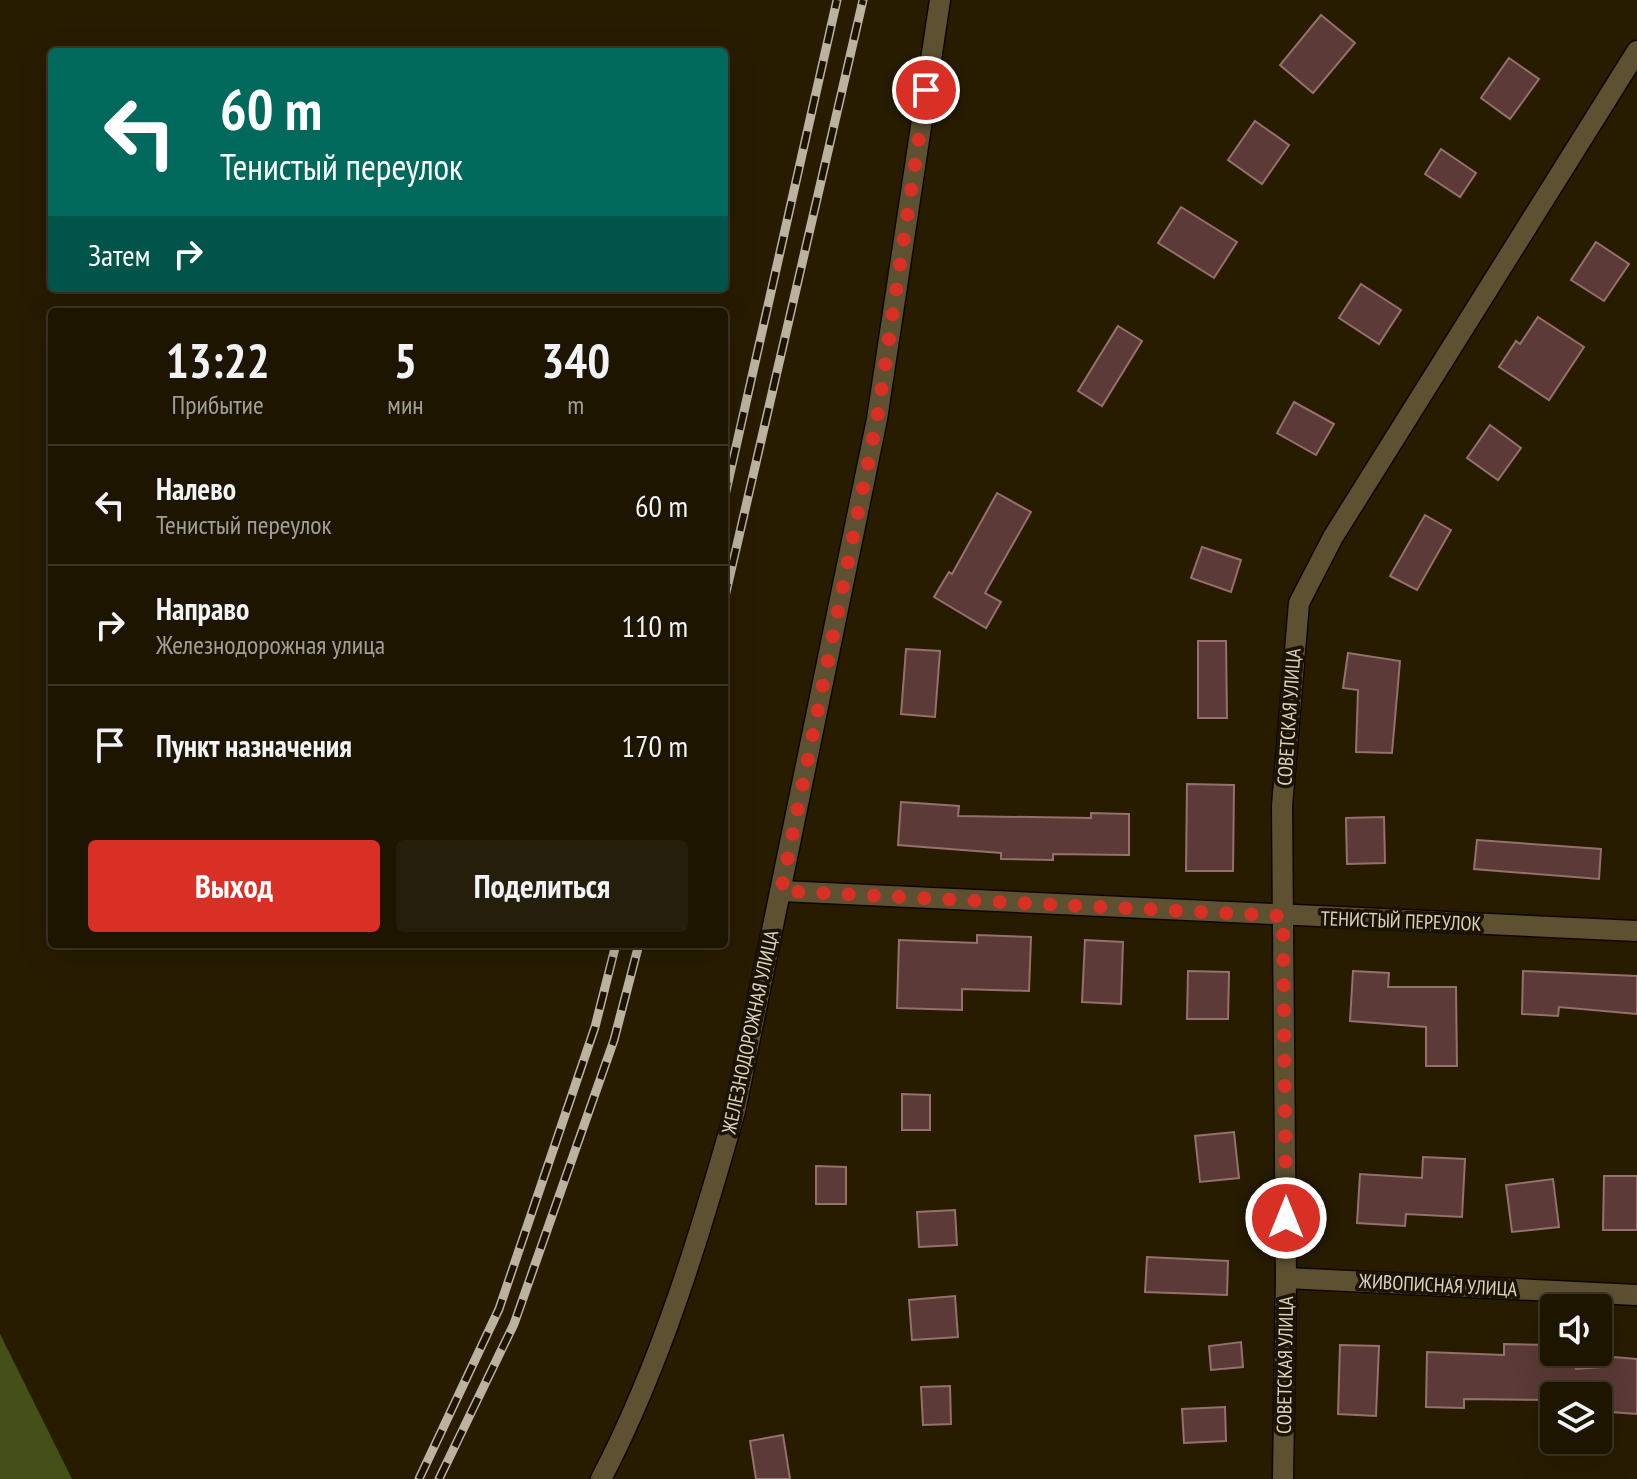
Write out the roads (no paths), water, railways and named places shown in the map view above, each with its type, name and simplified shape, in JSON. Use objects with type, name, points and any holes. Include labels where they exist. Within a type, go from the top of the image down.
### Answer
[{"type":"street","name":"ЖЕЛЕЗНОДОРОЖНАЯ УЛИЦА","points":[[601,1479],[651,1365],[711,1195],[735,1111],[877,419],[940,0]]},
{"type":"street","name":"СОВЕТСКАЯ УЛИЦА","points":[[1283,1479],[1286,1278],[1282,806],[1299,603],[1333,537],[1637,51]]},
{"type":"street","name":"ТЕНИСТЫЙ ПЕРЕУЛОК","points":[[781,891],[1637,931]]},
{"type":"street","name":"ЖИВОПИСНАЯ УЛИЦА","points":[[1286,1278],[1637,1295]]},
{"type":"railway","points":[[728,482],[837,0]]},
{"type":"railway","points":[[728,584],[863,0]]},
{"type":"railway","points":[[419,1479],[499,1309],[595,1027],[615,948]]},
{"type":"railway","points":[[439,1479],[514,1324],[614,1040],[638,948]]}]
